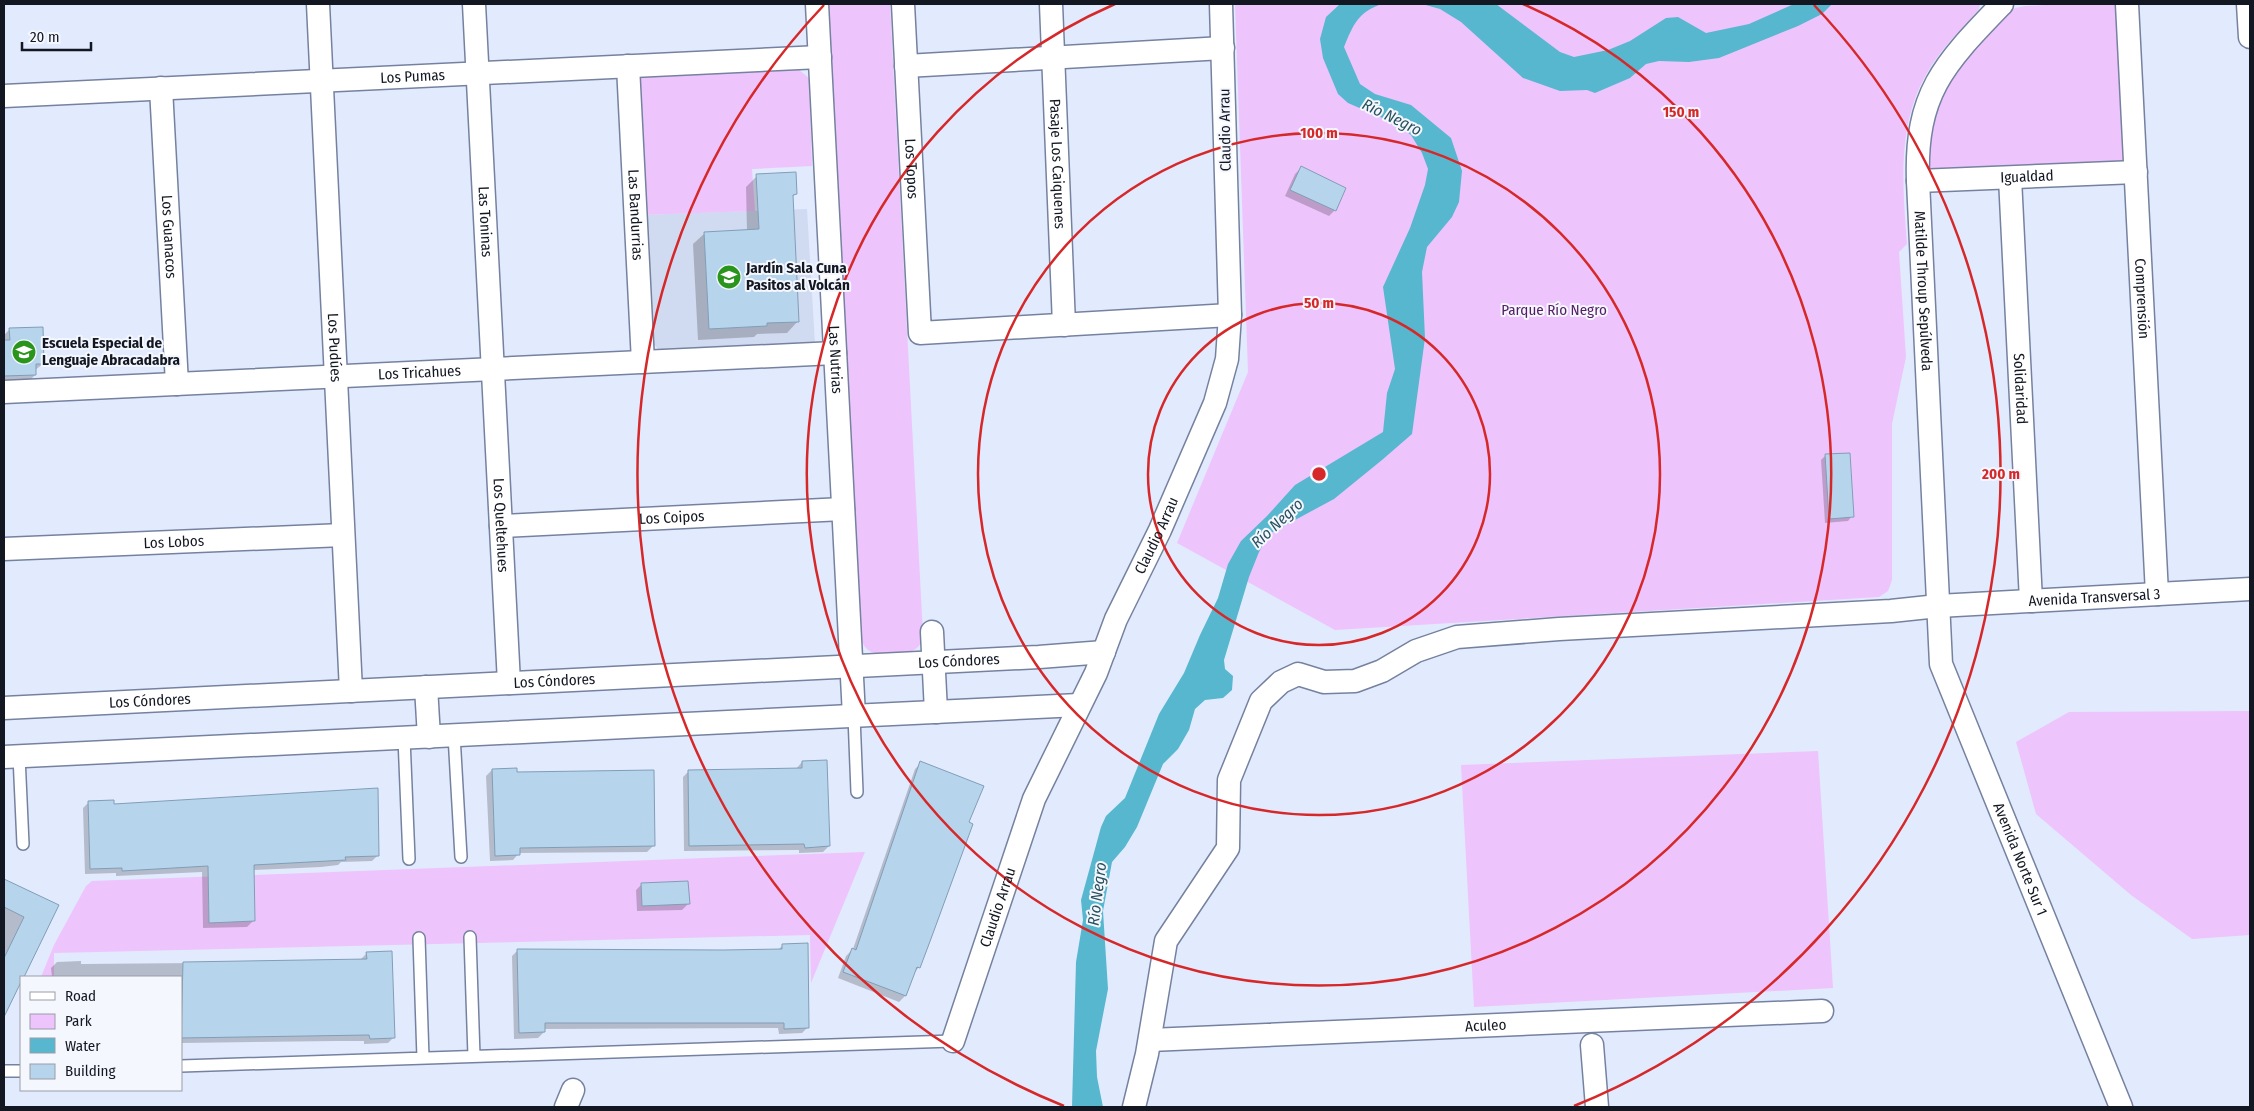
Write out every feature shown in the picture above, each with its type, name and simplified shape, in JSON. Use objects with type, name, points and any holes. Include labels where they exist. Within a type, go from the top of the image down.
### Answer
[{"type":"street","name":"Los Pudúes","points":[[318,4],[351,691]]},
{"type":"street","name":"Las Toninas","points":[[474,4],[493,369]]},
{"type":"street","name":"Las Nutrias","points":[[817,4],[854,716]]},
{"type":"street","name":"Los Topos","points":[[902,4],[920,333],[1064,325]]},
{"type":"street","name":"Pasaje Los Caiquenes","points":[[1051,4],[1064,325]]},
{"type":"street","name":"Claudio Arrau","points":[[953,1041],[1034,799],[1104,652],[1116,620],[1160,530],[1215,403],[1227,359],[1230,315],[1224,48],[1221,4]]},
{"type":"street","name":"Matilde Throup Sepúlveda","points":[[1938,606],[1918,182],[1918,136],[1931,92],[1952,58],[2002,4]]},
{"type":"street","name":"Comprensión","points":[[2127,4],[2157,594]]},
{"type":"street","points":[[2248,4],[2250,37]]},
{"type":"street","points":[[906,66],[1224,48]]},
{"type":"street","name":"Los Pumas","points":[[4,96],[820,57]]},
{"type":"street","name":"Las Bandurrias","points":[[628,66],[642,362]]},
{"type":"street","name":"Los Guanacos","points":[[161,88],[177,384]]},
{"type":"street","name":"Igualdad","points":[[1918,182],[2136,172]]},
{"type":"street","name":"Solidaridad","points":[[2010,178],[2031,601]]},
{"type":"street","points":[[1064,325],[1230,315]]},
{"type":"street","name":"Los Tricahues","points":[[4,392],[835,353]]},
{"type":"street","name":"Los Queltehues","points":[[493,369],[509,683]]},
{"type":"street","name":"Los Coipos","points":[[501,526],[843,509]]},
{"type":"street","name":"Los Lobos","points":[[4,549],[343,535]]},
{"type":"street","name":"Avenida Transversal 3","points":[[1150,1040],[1166,941],[1228,848],[1230,780],[1261,701],[1281,682],[1298,674],[1324,682],[1355,681],[1382,671],[1416,651],[1458,637],[1569,628],[2250,589]]},
{"type":"street","name":"Avenida Norte Sur 1","points":[[1938,606],[1941,664],[2121,1107]]},
{"type":"street","points":[[932,632],[936,712]]},
{"type":"street","name":"Los Cóndores","points":[[4,708],[1104,652]]},
{"type":"street","points":[[426,687],[429,736]]},
{"type":"street","points":[[11,757],[1079,705]]},
{"type":"street","name":"Aculeo","points":[[1150,1040],[1822,1011]]},
{"type":"street","points":[[1134,1107],[1150,1040]]},
{"type":"street","points":[[1592,1045],[1597,1107]]},
{"type":"lane","points":[[854,716],[857,792]]},
{"type":"lane","points":[[454,735],[461,857]]},
{"type":"lane","points":[[404,738],[409,859]]},
{"type":"lane","points":[[11,757],[22,844]]},
{"type":"lane","points":[[470,937],[474,1056]]},
{"type":"lane","points":[[420,938],[423,1058]]},
{"type":"lane","points":[[182,1066],[953,1041]]},
{"type":"lane","points":[[4,1071],[20,1071]]},
{"type":"shaded area","name":"Jardín Sala Cuna Pasitos al Volcán","points":[[807,209],[815,344],[659,350],[649,339],[643,215]]},
{"type":"green space","points":[[828,4],[890,4],[923,635],[922,641],[917,648],[899,654],[874,653],[866,648],[861,639]]},
{"type":"green space","name":"Parque Río Negro","points":[[1235,4],[1980,4],[1979,9],[1941,52],[1923,80],[1914,102],[1908,125],[1903,172],[1907,244],[1899,252],[1906,357],[1892,424],[1892,580],[1888,591],[1879,597],[1335,630],[1177,543],[1248,372]]},
{"type":"green space","points":[[2063,4],[2117,5],[2129,152],[2117,166],[1931,172],[1927,167],[1930,137],[1935,116],[1946,88],[1960,67],[2015,8]]},
{"type":"green space","points":[[799,70],[809,78],[812,166],[752,169],[755,211],[643,215],[638,79],[644,77]]},
{"type":"green space","points":[[2250,711],[2250,935],[2192,939],[2131,895],[2036,814],[2016,742],[2069,712]]},
{"type":"green space","points":[[1818,751],[1833,988],[1474,1007],[1461,765]]},
{"type":"green space","points":[[865,852],[811,983],[810,935],[54,953],[54,976],[41,976],[54,945],[86,886],[92,881]]},
{"type":"water","name":"Río Negro","points":[[1340,4],[1382,4],[1367,11],[1357,20],[1344,47],[1360,84],[1375,94],[1411,105],[1451,138],[1462,171],[1459,202],[1452,217],[1427,247],[1422,272],[1425,338],[1412,434],[1334,499],[1269,534],[1259,552],[1249,577],[1224,660],[1225,669],[1233,676],[1232,690],[1223,698],[1205,700],[1195,709],[1189,730],[1178,749],[1163,764],[1137,827],[1125,847],[1112,862],[1103,911],[1108,989],[1096,1051],[1097,1077],[1103,1107],[1072,1107],[1076,962],[1083,920],[1081,900],[1101,827],[1106,816],[1125,798],[1159,714],[1184,673],[1218,598],[1228,564],[1241,541],[1295,485],[1383,432],[1387,393],[1395,369],[1383,287],[1410,228],[1425,185],[1428,169],[1422,153],[1411,135],[1394,123],[1348,103],[1338,94],[1323,58],[1320,39],[1326,17]]},
{"type":"water","points":[[1422,4],[1496,4],[1560,52],[1574,57],[1608,50],[1630,41],[1666,18],[1678,17],[1706,33],[1749,24],[1794,4],[1832,4],[1822,14],[1798,26],[1719,58],[1689,62],[1659,61],[1646,64],[1630,78],[1595,93],[1587,90],[1560,91],[1523,78],[1461,22],[1440,9]]},
{"type":"building","points":[[1301,166],[1346,188],[1336,211],[1290,190]]},
{"type":"building","points":[[796,172],[797,194],[793,195],[799,322],[767,323],[767,326],[709,329],[704,232],[759,229],[756,174]]},
{"type":"building","name":"Escuela Especial de Lenguaje Abracadabra","points":[[43,327],[44,364],[36,364],[36,375],[4,376],[4,340],[10,340],[9,328]]},
{"type":"building","points":[[1850,453],[1854,517],[1829,519],[1825,454]]},
{"type":"building","points":[[827,760],[830,846],[805,848],[804,844],[689,846],[688,770],[802,768],[802,761]]},
{"type":"building","points":[[920,761],[984,786],[969,822],[973,824],[932,936],[920,968],[917,967],[906,996],[843,972],[852,948],[856,950]]},
{"type":"building","points":[[517,768],[517,772],[654,770],[655,846],[520,848],[520,855],[495,856],[492,769]]},
{"type":"building","points":[[378,788],[379,856],[345,857],[346,860],[254,865],[255,921],[209,923],[208,866],[122,871],[122,868],[90,869],[88,801],[114,800],[114,804]]},
{"type":"building","points":[[4,879],[59,905],[24,976],[20,976],[20,984],[4,1017],[4,958],[24,917],[4,907]]},
{"type":"building","points":[[688,881],[690,904],[642,906],[641,883]]},
{"type":"building","points":[[808,943],[809,1028],[784,1029],[784,1023],[545,1023],[545,1032],[519,1033],[517,949],[782,949],[782,944]]},
{"type":"building","points":[[392,951],[395,1038],[370,1039],[369,1035],[182,1038],[183,962],[367,959],[366,952]]},
{"type":"place","name":"Jardín Sala Cuna Pasitos al Volcán","points":[[729,277]]},
{"type":"place","name":"Escuela Especial de Lenguaje Abracadabra","points":[[24,352]]}]
